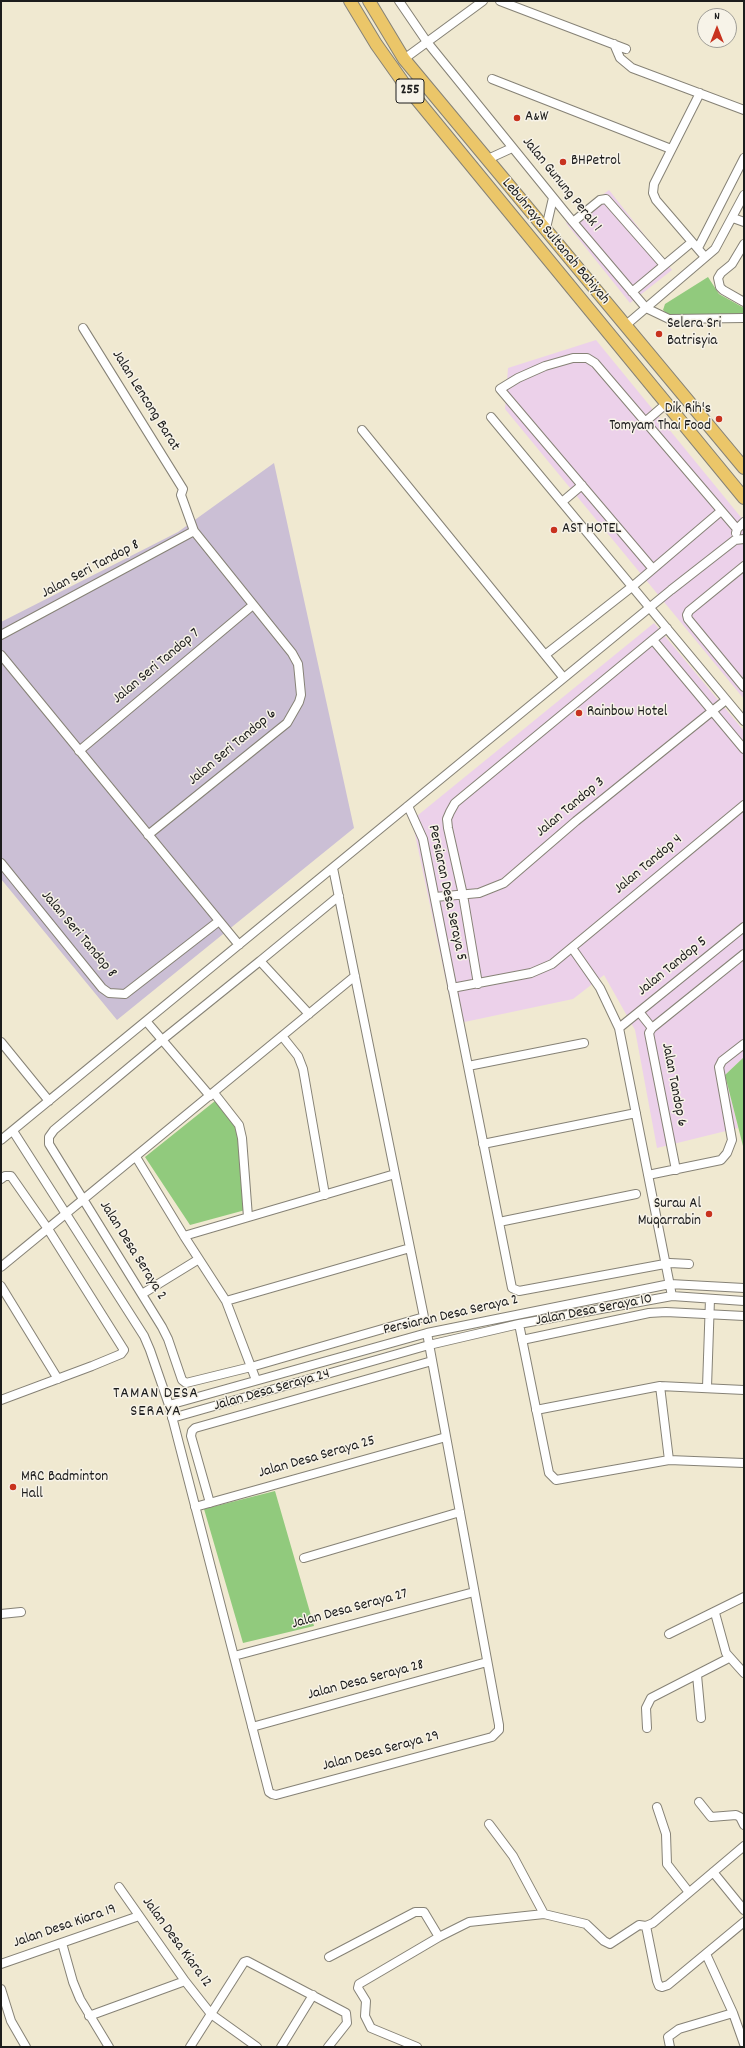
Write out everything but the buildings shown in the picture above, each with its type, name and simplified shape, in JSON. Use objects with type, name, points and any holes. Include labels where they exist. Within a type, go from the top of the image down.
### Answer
[{"type":"main road","name":"Lebuhraya Sultanah Bahiyah","points":[[350,1],[376,44],[405,85],[744,498]]},
{"type":"main road","name":"Lebuhraya Sultanah Bahiyah","points":[[369,1],[404,59],[744,468]]},
{"type":"main road","points":[[495,195],[509,184]]},
{"type":"main road","points":[[508,210],[521,199]]},
{"type":"street","name":"Jalan Gunung Perak 1","points":[[399,1],[426,42],[553,198],[646,308]]},
{"type":"street","points":[[404,59],[483,1]]},
{"type":"street","points":[[500,1],[626,48]]},
{"type":"street","points":[[614,44],[620,58],[632,68],[744,110]]},
{"type":"street","points":[[492,79],[671,149]]},
{"type":"street","points":[[700,93],[654,184],[654,193],[656,200],[705,257]]},
{"type":"street","points":[[488,159],[512,148]]},
{"type":"street","points":[[698,248],[744,158]]},
{"type":"street","points":[[626,325],[715,249],[744,195]]},
{"type":"street","points":[[546,228],[553,198]]},
{"type":"street","points":[[573,222],[600,200],[606,199],[664,265]]},
{"type":"street","points":[[733,218],[744,222]]},
{"type":"street","points":[[632,292],[692,242]]},
{"type":"street","points":[[744,244],[732,264],[721,273],[718,278],[720,287],[723,290],[744,302]]},
{"type":"street","points":[[646,308],[669,319],[744,318]]},
{"type":"street","name":"Jalan Lencong Barat","points":[[83,328],[183,489]]},
{"type":"street","points":[[653,569],[500,389],[518,378],[545,366],[573,358],[587,358],[595,363],[737,529]]},
{"type":"street","points":[[645,422],[667,403]]},
{"type":"street","points":[[491,417],[633,586],[744,722]]},
{"type":"street","points":[[362,430],[563,677]]},
{"type":"street","points":[[562,502],[582,485]]},
{"type":"street","name":"Jalan Seri Tandop 6","points":[[148,835],[287,723],[299,702],[301,688],[298,664],[295,659],[194,531],[181,495],[183,489]]},
{"type":"street","points":[[545,655],[633,586],[721,511]]},
{"type":"street","points":[[735,540],[737,529],[744,522]]},
{"type":"street","name":"Jalan Seri Tandop 8","points":[[1,634],[194,531]]},
{"type":"street","points":[[1,1140],[563,677],[735,540],[744,539]]},
{"type":"street","points":[[744,566],[689,611],[687,615],[688,619],[744,687]]},
{"type":"street","name":"Jalan Seri Tandop 7","points":[[79,751],[253,605]]},
{"type":"street","points":[[478,984],[463,895],[448,828],[448,819],[456,803],[667,628]]},
{"type":"street","points":[[653,640],[744,749]]},
{"type":"street","points":[[1,655],[239,945]]},
{"type":"street","name":"Jalan Tandop 3","points":[[435,898],[485,891],[504,883],[576,820],[726,700]]},
{"type":"street","name":"Jalan Tandop 4","points":[[452,988],[478,984],[542,969],[552,964],[744,805]]},
{"type":"street","name":"Persiaran Desa Seraya 5","points":[[408,806],[423,839],[512,1288],[515,1291],[666,1264]]},
{"type":"street","name":"Jalan Seri Tandop 8","points":[[1,863],[102,988],[117,995],[125,994],[219,921]]},
{"type":"street","points":[[251,1367],[424,1317],[333,868]]},
{"type":"street","points":[[162,1040],[339,896]]},
{"type":"street","name":"Jalan Tandop 5","points":[[619,1028],[640,1013],[744,927]]},
{"type":"street","points":[[572,948],[600,988],[619,1028],[672,1296]]},
{"type":"street","name":"Jalan Tandop 6","points":[[676,1170],[649,1037],[652,1028],[744,954]]},
{"type":"street","points":[[260,961],[309,1014]]},
{"type":"street","points":[[1,1267],[355,976]]},
{"type":"street","points":[[640,1013],[652,1028]]},
{"type":"street","points":[[146,1021],[239,1125],[242,1138],[248,1217]]},
{"type":"street","points":[[282,1036],[298,1056],[303,1069],[325,1195]]},
{"type":"street","name":"Jalan Desa Seraya 2","points":[[162,1040],[54,1130],[49,1137],[49,1144],[142,1294],[168,1339],[182,1380],[186,1383],[251,1367]]},
{"type":"street","points":[[1,1042],[49,1101]]},
{"type":"street","points":[[468,1066],[584,1043]]},
{"type":"street","points":[[648,1175],[721,1160],[731,1147],[732,1140],[719,1067],[722,1061],[744,1044]]},
{"type":"street","points":[[483,1144],[636,1113]]},
{"type":"street","points":[[13,1131],[144,1336],[169,1405],[252,1727]]},
{"type":"street","points":[[136,1157],[184,1236],[226,1300],[256,1380]]},
{"type":"street","points":[[184,1236],[395,1174]]},
{"type":"street","points":[[1,1179],[5,1176],[11,1176],[48,1229],[124,1350],[121,1354],[1,1400]]},
{"type":"street","points":[[499,1222],[636,1194]]},
{"type":"street","points":[[226,1300],[410,1248]]},
{"type":"street","points":[[142,1294],[199,1259]]},
{"type":"street","points":[[666,1264],[689,1264]]},
{"type":"street","name":"Persiaran Desa Seraya 2","points":[[169,1405],[427,1333],[670,1284],[744,1288]]},
{"type":"street","points":[[1,1286],[58,1379]]},
{"type":"street","name":"Persiaran Desa Seraya 2","points":[[172,1418],[429,1344],[519,1324],[672,1296],[744,1301]]},
{"type":"street","points":[[707,1387],[710,1299]]},
{"type":"street","name":"Jalan Desa Seraya 10","points":[[522,1340],[649,1314],[710,1314],[744,1316]]},
{"type":"street","points":[[519,1324],[549,1473],[556,1480],[669,1460],[744,1463]]},
{"type":"street","points":[[427,1333],[487,1662]]},
{"type":"street","name":"Jalan Desa Seraya 24","points":[[210,1503],[191,1436],[192,1431],[195,1428],[432,1361]]},
{"type":"street","points":[[536,1410],[660,1386],[707,1387],[744,1390]]},
{"type":"street","points":[[660,1386],[669,1460]]},
{"type":"street","name":"Jalan Desa Seraya 25","points":[[195,1507],[446,1437]]},
{"type":"street","points":[[304,1558],[460,1512]]},
{"type":"street","name":"Jalan Desa Seraya 27","points":[[234,1656],[474,1592]]},
{"type":"street","points":[[670,1634],[744,1598]]},
{"type":"street","points":[[1,1614],[21,1612]]},
{"type":"street","points":[[715,1613],[724,1647],[729,1658],[744,1673]]},
{"type":"street","points":[[648,1728],[646,1708],[651,1698],[729,1658]]},
{"type":"street","name":"Jalan Desa Seraya 28","points":[[252,1727],[487,1662]]},
{"type":"street","name":"Jalan Desa Seraya 29","points":[[252,1727],[269,1792],[276,1795],[492,1736],[499,1730],[500,1725],[487,1662]]},
{"type":"street","points":[[697,1675],[701,1718]]},
{"type":"street","points":[[699,1802],[711,1817],[736,1815],[740,1817],[744,1825]]},
{"type":"street","points":[[657,1807],[666,1834],[667,1864],[688,1891]]},
{"type":"street","points":[[489,1824],[513,1856],[544,1914]]},
{"type":"street","points":[[417,2047],[371,2028],[365,2016],[366,2001],[358,1988],[359,1984],[365,1979],[439,1937],[469,1922],[544,1914],[586,1924],[604,1941],[610,1944],[639,1925],[646,1926],[652,1923],[688,1891],[744,1846]]},
{"type":"street","points":[[713,1872],[743,1907]]},
{"type":"street","name":"Jalan Desa Kiara 12","points":[[119,1887],[185,1981],[211,2014],[257,2047]]},
{"type":"street","points":[[329,1957],[415,1912],[424,1912],[439,1937]]},
{"type":"street","name":"Jalan Desa Kiara 19","points":[[1,1964],[139,1916]]},
{"type":"street","points":[[646,1926],[658,1986],[662,1987],[668,1985],[744,1922]]},
{"type":"street","points":[[62,1943],[73,1982],[89,2016],[110,2047]]},
{"type":"street","points":[[706,1954],[733,2013],[744,2044]]},
{"type":"street","points":[[190,2047],[244,1962],[251,1962],[346,2013],[348,2017],[347,2023],[328,2047]]},
{"type":"street","points":[[89,2016],[185,1981]]},
{"type":"street","points":[[1,1989],[5,2014],[26,2047]]},
{"type":"street","points":[[281,2047],[313,1995]]},
{"type":"street","points":[[670,2047],[668,2037],[679,2029],[733,2013]]},
{"type":"shaded area","points":[[609,190],[672,270],[630,303],[566,223]]},
{"type":"shaded area","points":[[596,340],[744,521],[744,699],[505,409],[508,368]]},
{"type":"shaded area","points":[[274,463],[354,828],[117,1020],[1,879],[1,622],[178,532]]},
{"type":"shaded area","points":[[654,623],[744,731],[744,1057],[725,1075],[738,1128],[657,1148],[635,1030],[604,975],[573,999],[455,1024],[412,820]]},
{"type":"green space","points":[[708,277],[719,294],[744,308],[744,314],[669,316],[663,310],[665,304]]},
{"type":"green space","points":[[744,1057],[744,1150],[725,1075]]},
{"type":"green space","points":[[215,1101],[237,1126],[249,1209],[190,1225],[145,1157]]},
{"type":"green space","points":[[275,1491],[314,1626],[243,1643],[204,1509]]},
{"type":"place","name":"A&W","points":[[517,118]]},
{"type":"place","name":"BHPetrol","points":[[563,162]]},
{"type":"place","name":"Selera Sri Batrisyia","points":[[659,334]]},
{"type":"place","name":"Dik Rih's Tomyam Thai Food","points":[[719,419]]},
{"type":"place","name":"AST HOTEL","points":[[554,530]]},
{"type":"place","name":"Rainbow Hotel","points":[[579,713]]},
{"type":"place","name":"Surau Al Muqarrabin","points":[[709,1214]]},
{"type":"place","name":"MRC Badminton Hall","points":[[13,1487]]},
{"type":"district","name":"TAMAN DESA SERAYA","points":[[156,1404]]}]
